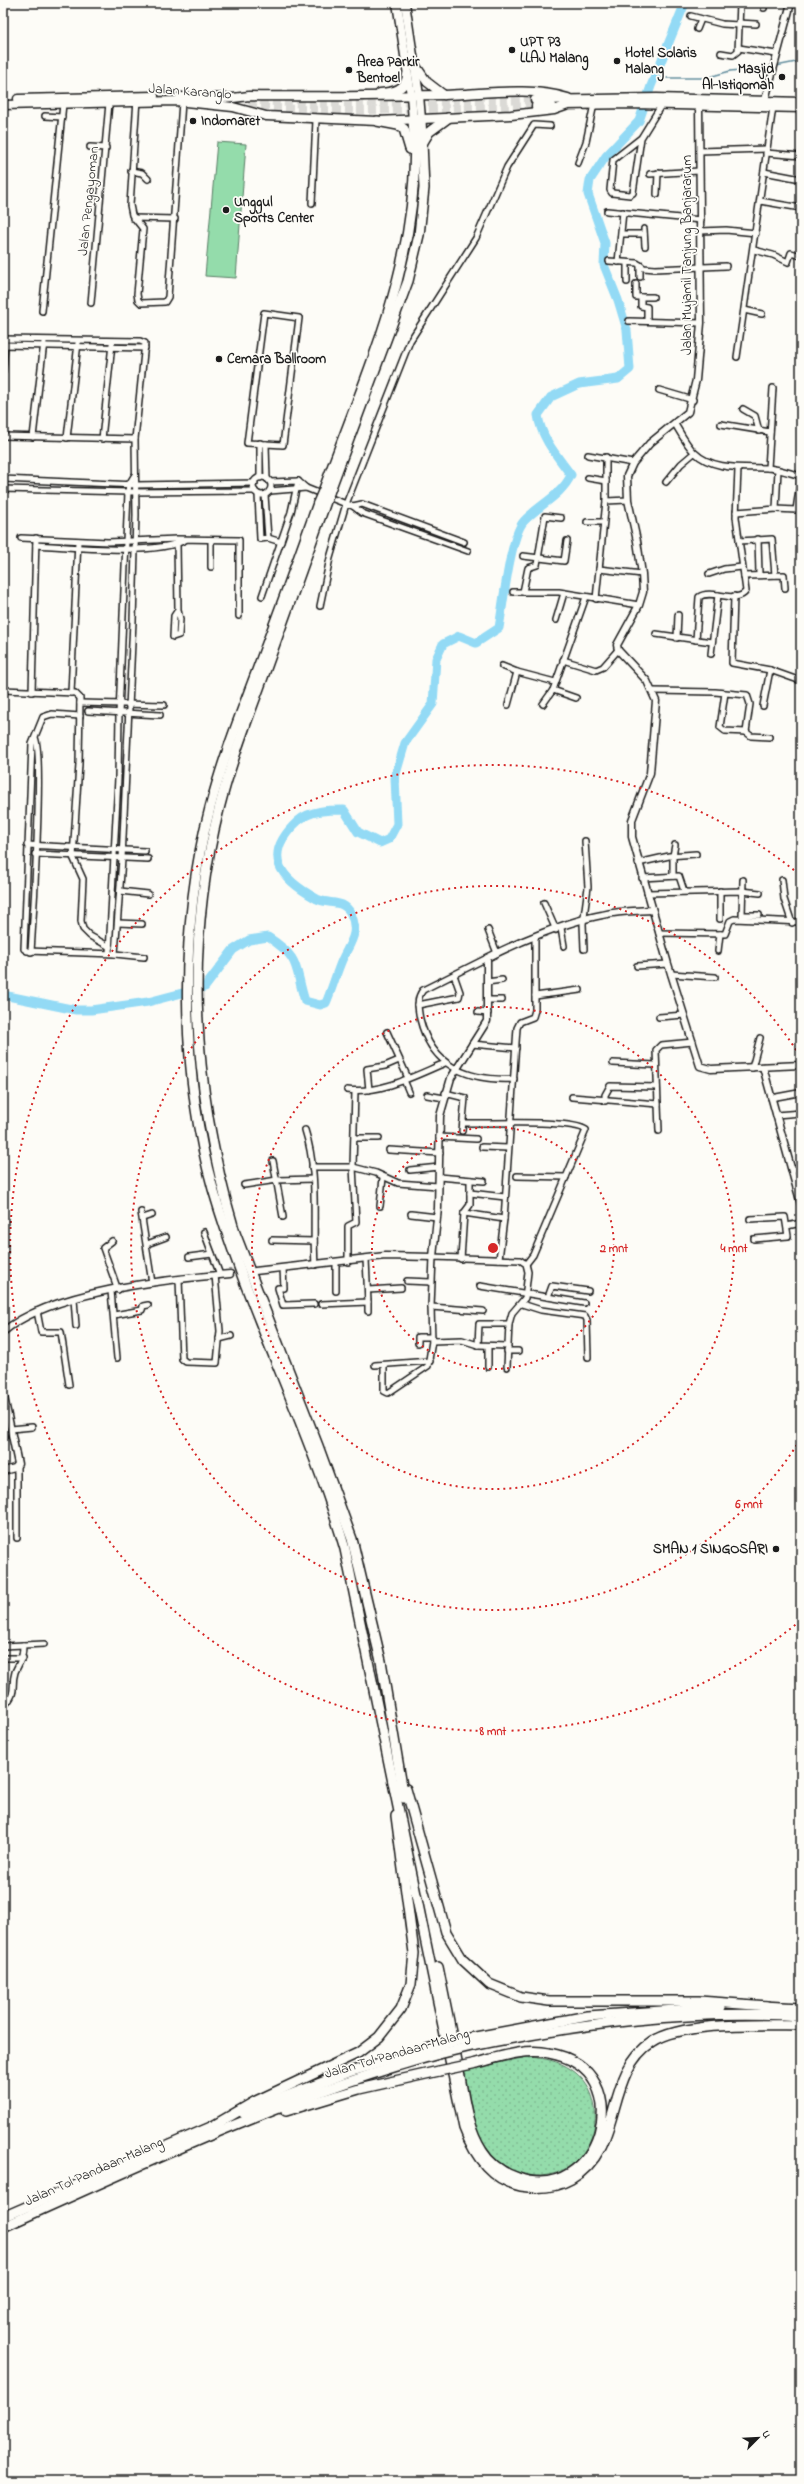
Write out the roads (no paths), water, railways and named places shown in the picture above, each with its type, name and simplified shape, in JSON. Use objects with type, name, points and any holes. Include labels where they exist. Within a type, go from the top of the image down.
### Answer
[{"type":"highway","points":[[423,142],[429,132],[448,118]]},
{"type":"highway","points":[[417,120],[423,142],[424,188],[422,216],[408,281],[228,750],[210,808],[196,876],[194,1029],[198,1116],[213,1186],[240,1269],[336,1520],[352,1579],[367,1665],[393,1761],[446,1932],[463,1960],[489,1984],[516,1996],[549,2001],[699,2001],[768,2006]]},
{"type":"highway","points":[[327,491],[393,301],[404,259],[413,205],[417,120]]},
{"type":"highway","points":[[378,121],[398,125],[404,129],[410,148],[410,203],[395,277],[393,301]]},
{"type":"highway","points":[[194,1029],[209,1130],[225,1199],[235,1233],[313,1432],[352,1539],[381,1661],[414,1953],[411,1984],[401,2009],[379,2037],[358,2053],[256,2101],[215,2130]]},
{"type":"highway","points":[[393,1761],[462,2118],[475,2153],[493,2173],[519,2185],[543,2188],[567,2182],[584,2170],[600,2151],[605,2140],[628,2069],[641,2050],[662,2036],[673,2032],[728,2026],[801,2025]]},
{"type":"highway","points":[[215,2130],[359,2089],[439,2071],[477,2063],[511,2055],[544,2052],[564,2057],[584,2069],[598,2089],[603,2113],[599,2138],[584,2161],[562,2176],[532,2182],[513,2176],[499,2168],[485,2156],[476,2141],[468,2116],[393,1761]]},
{"type":"highway","name":"Jalan Tol Pandaan–Malang","points":[[3,2217],[215,2130],[317,2092],[438,2050],[588,2016],[679,2008],[768,2006],[801,2008]]},
{"type":"highway","name":"Jalan Tol Pandaan–Malang","points":[[471,2042],[630,2020],[720,2015],[801,2016]]},
{"type":"highway","name":"Jalan Tol Pandaan–Malang","points":[[3,2227],[215,2130]]},
{"type":"main road","points":[[397,3],[411,62],[427,82],[444,95]]},
{"type":"main road","points":[[405,3],[417,120]]},
{"type":"main road","points":[[341,95],[396,90],[406,82],[411,62]]},
{"type":"main road","name":"Jalan Karanglo","points":[[3,99],[137,99],[233,103],[266,116],[316,120],[378,121],[526,114],[554,110],[568,102],[556,95],[512,92],[444,95],[249,96],[233,103],[182,102],[137,99],[109,103],[3,105]]},
{"type":"main road","points":[[658,102],[765,100],[801,102]]},
{"type":"main road","points":[[568,102],[594,104],[636,101]]},
{"type":"main road","points":[[536,103],[636,101],[699,105],[801,108]]},
{"type":"main road","points":[[233,103],[248,104]]},
{"type":"street","points":[[721,53],[734,54],[739,48],[740,3]]},
{"type":"street","points":[[765,100],[773,62],[791,3]]},
{"type":"street","points":[[691,16],[701,19],[739,24],[756,24]]},
{"type":"street","points":[[697,29],[701,19]]},
{"type":"street","points":[[739,48],[776,54]]},
{"type":"street","points":[[137,99],[131,171],[130,205],[133,218],[143,229]]},
{"type":"street","points":[[146,218],[143,229],[138,300],[142,304],[165,302],[169,291],[182,102]]},
{"type":"street","points":[[641,138],[626,152],[615,158],[612,163],[610,190],[614,194],[633,193],[637,154],[641,138],[658,102]]},
{"type":"street","name":"Jalan Pengayoman","points":[[91,302],[109,103]]},
{"type":"street","points":[[42,311],[63,104]]},
{"type":"street","points":[[578,163],[586,142],[594,104]]},
{"type":"street","name":"Jalan Mujamil Tanjung Banjararum","points":[[618,650],[620,636],[639,605],[643,592],[642,574],[628,500],[627,476],[633,463],[650,443],[688,412],[693,400],[701,323],[699,105]]},
{"type":"street","points":[[737,357],[754,250],[773,107]]},
{"type":"street","points":[[45,116],[62,117]]},
{"type":"street","points":[[312,203],[316,120]]},
{"type":"street","points":[[320,606],[330,558],[346,504],[410,341],[476,238],[507,167],[528,132],[534,125],[550,126]]},
{"type":"street","points":[[90,147],[106,148]]},
{"type":"street","points":[[699,151],[767,151],[801,156]]},
{"type":"street","points":[[626,152],[637,154]]},
{"type":"street","points":[[131,171],[142,173],[148,179]]},
{"type":"street","points":[[650,174],[699,171]]},
{"type":"street","points":[[764,172],[801,179]]},
{"type":"street","points":[[658,173],[658,194]]},
{"type":"street","points":[[760,201],[801,208]]},
{"type":"street","points":[[607,211],[701,220]]},
{"type":"street","points":[[618,262],[623,212]]},
{"type":"street","points":[[133,218],[175,219]]},
{"type":"street","points":[[701,231],[726,230],[756,233]]},
{"type":"street","points":[[622,234],[644,232],[645,246]]},
{"type":"street","points":[[754,250],[773,255],[788,262],[792,253],[801,256]]},
{"type":"street","points":[[609,261],[627,263],[655,270],[726,266]]},
{"type":"street","points":[[627,263],[627,282]]},
{"type":"street","points":[[640,266],[640,277]]},
{"type":"street","points":[[636,284],[636,297],[653,296]]},
{"type":"street","points":[[641,297],[641,306],[647,307],[647,320]]},
{"type":"street","points":[[744,310],[762,314]]},
{"type":"street","points":[[264,313],[299,318],[283,445],[260,443],[246,443],[264,313]]},
{"type":"street","points":[[629,321],[647,320],[701,323]]},
{"type":"street","points":[[3,371],[4,339],[79,339],[145,342],[135,439],[135,549],[129,704],[123,849],[115,954]]},
{"type":"street","points":[[33,437],[44,339]]},
{"type":"street","points":[[67,438],[79,339]]},
{"type":"street","points":[[102,438],[112,340]]},
{"type":"street","points":[[4,345],[112,346],[145,348]]},
{"type":"street","points":[[768,468],[773,388]]},
{"type":"street","points":[[659,390],[693,400]]},
{"type":"street","points":[[743,409],[755,416],[759,430]]},
{"type":"street","points":[[675,424],[686,443],[694,453],[707,460],[738,468],[768,468],[801,476],[798,511],[776,509],[736,512]]},
{"type":"street","points":[[721,424],[770,432]]},
{"type":"street","points":[[3,436],[135,439]]},
{"type":"street","points":[[260,443],[260,478]]},
{"type":"street","points":[[266,444],[269,481],[268,538]]},
{"type":"street","points":[[666,482],[681,464],[694,453]]},
{"type":"street","points":[[588,454],[633,463]]},
{"type":"street","points":[[596,599],[606,501],[606,457]]},
{"type":"street","points":[[696,640],[699,597],[705,594],[734,596],[745,593],[736,512],[738,468]]},
{"type":"street","points":[[776,509],[778,470]]},
{"type":"street","points":[[109,954],[115,848],[128,492],[129,484],[134,476]]},
{"type":"street","points":[[260,478],[269,481],[298,480],[306,488],[353,506],[362,513],[468,551]]},
{"type":"street","points":[[3,479],[136,485],[254,483],[260,478]]},
{"type":"street","points":[[588,478],[606,481]]},
{"type":"street","points":[[262,596],[281,542],[297,490],[298,480]]},
{"type":"street","points":[[254,483],[257,492],[260,539],[268,538],[281,542]]},
{"type":"street","points":[[3,488],[128,492],[268,493],[306,488]]},
{"type":"street","points":[[606,501],[628,500]]},
{"type":"street","points":[[353,506],[362,504],[464,542]]},
{"type":"street","points":[[523,592],[528,568],[537,565],[545,516],[561,518]]},
{"type":"street","points":[[587,522],[603,522]]},
{"type":"street","points":[[410,531],[413,524]]},
{"type":"street","points":[[21,538],[36,538],[107,548],[135,549],[185,540],[239,540],[239,616]]},
{"type":"street","points":[[32,692],[36,538]]},
{"type":"street","points":[[739,541],[758,539],[773,540],[775,575]]},
{"type":"street","points":[[758,539],[759,574]]},
{"type":"street","points":[[211,540],[211,567]]},
{"type":"street","points":[[523,556],[564,561],[567,541]]},
{"type":"street","points":[[36,545],[108,542],[177,542]]},
{"type":"street","points":[[107,548],[108,542]]},
{"type":"street","points":[[177,542],[178,610]]},
{"type":"street","points":[[70,693],[77,544]]},
{"type":"street","points":[[709,574],[724,569],[742,567]]},
{"type":"street","points":[[599,569],[642,574]]},
{"type":"street","points":[[744,576],[784,575],[785,588]]},
{"type":"street","points":[[513,592],[564,593],[639,605]]},
{"type":"street","points":[[556,620],[564,593]]},
{"type":"street","points":[[711,654],[718,595]]},
{"type":"street","points":[[734,596],[732,663],[770,670],[801,681]]},
{"type":"street","points":[[542,704],[553,690],[586,597]]},
{"type":"street","points":[[677,638],[678,615]]},
{"type":"street","points":[[656,634],[712,642]]},
{"type":"street","points":[[563,660],[596,670],[603,667],[618,650],[635,667],[653,691],[655,708],[650,773],[632,825],[633,845],[699,1063],[703,1068],[763,1068],[801,1065]]},
{"type":"street","points":[[502,666],[517,672],[555,682]]},
{"type":"street","points":[[763,706],[770,670]]},
{"type":"street","points":[[508,705],[517,672]]},
{"type":"street","points":[[122,673],[130,674]]},
{"type":"street","points":[[3,690],[70,693],[78,695],[80,703],[80,716],[73,856],[83,879],[81,920],[83,929],[90,936],[110,947]]},
{"type":"street","points":[[553,690],[576,698]]},
{"type":"street","points":[[653,691],[720,692],[748,697],[750,704],[746,732]]},
{"type":"street","points":[[720,692],[720,727],[725,731],[746,732],[751,736],[769,737]]},
{"type":"street","points":[[80,703],[120,703],[164,706]]},
{"type":"street","points":[[88,711],[119,714],[160,714]]},
{"type":"street","points":[[80,716],[52,714],[42,716],[39,722],[31,754],[24,949],[31,952],[115,954],[144,957]]},
{"type":"street","points":[[31,952],[36,845],[38,749],[35,738]]},
{"type":"street","points":[[584,949],[584,920],[588,887],[585,841]]},
{"type":"street","points":[[27,845],[73,848],[115,848],[145,851]]},
{"type":"street","points":[[673,876],[673,856],[675,845]]},
{"type":"street","points":[[35,854],[148,859]]},
{"type":"street","points":[[638,863],[673,856],[696,854]]},
{"type":"street","points":[[642,878],[679,876],[681,878],[684,891]]},
{"type":"street","points":[[743,880],[742,915],[759,915]]},
{"type":"street","points":[[782,880],[784,898],[792,923]]},
{"type":"street","points":[[120,891],[148,894]]},
{"type":"street","points":[[647,893],[684,891],[742,891],[760,893]]},
{"type":"street","points":[[720,891],[720,920]]},
{"type":"street","points":[[544,904],[558,929],[564,946]]},
{"type":"street","points":[[514,1079],[489,1079],[455,1070],[445,1063],[426,1035],[418,1005],[419,997],[423,990],[486,958],[535,937],[584,920],[614,913],[652,910]]},
{"type":"street","points":[[659,933],[727,933],[730,921],[734,920],[792,923],[801,922]]},
{"type":"street","points":[[118,923],[142,924]]},
{"type":"street","points":[[488,930],[497,953]]},
{"type":"street","points":[[718,951],[720,934]]},
{"type":"street","points":[[499,1259],[504,1219],[518,1025],[521,1021],[534,1016],[536,996],[535,937]]},
{"type":"street","points":[[384,1365],[384,1391],[388,1393],[426,1369],[430,1361],[432,1339],[431,1282],[437,1216],[440,1153],[439,1137],[444,1096],[455,1070],[486,1023],[488,1000],[486,958]]},
{"type":"street","points":[[637,966],[668,964]]},
{"type":"street","points":[[671,974],[715,977]]},
{"type":"street","points":[[418,1005],[459,997],[460,992],[454,975]]},
{"type":"street","points":[[487,982],[502,980]]},
{"type":"street","points":[[536,996],[580,990]]},
{"type":"street","points":[[488,1000],[502,1000]]},
{"type":"street","points":[[478,1012],[488,1013]]},
{"type":"street","points":[[659,1017],[684,1015]]},
{"type":"street","points":[[387,1032],[406,1079],[409,1092]]},
{"type":"street","points":[[752,1068],[760,1038]]},
{"type":"street","points":[[659,1131],[655,1065],[656,1050],[659,1046],[693,1042]]},
{"type":"street","points":[[472,1044],[516,1048]]},
{"type":"street","points":[[369,1090],[367,1070],[386,1066],[399,1060]]},
{"type":"street","points":[[347,1090],[369,1090],[406,1079],[445,1063]]},
{"type":"street","points":[[613,1063],[655,1065]]},
{"type":"street","points":[[763,1068],[792,1170],[799,1189],[801,1204]]},
{"type":"street","points":[[605,1101],[605,1095],[610,1086],[657,1087]]},
{"type":"street","points":[[348,1262],[348,1226],[356,1222],[353,1167],[356,1138],[356,1091]]},
{"type":"street","points":[[771,1098],[798,1093]]},
{"type":"street","points":[[427,1095],[465,1098],[462,1130]]},
{"type":"street","points":[[572,1098],[658,1104]]},
{"type":"street","points":[[776,1115],[801,1113]]},
{"type":"street","points":[[463,1124],[510,1123],[575,1126],[586,1130],[533,1255],[526,1264],[526,1293],[522,1304],[512,1313],[507,1348],[507,1367]]},
{"type":"street","points":[[305,1130],[311,1149],[315,1266]]},
{"type":"street","points":[[439,1137],[476,1139]]},
{"type":"street","points":[[356,1138],[379,1138]]},
{"type":"street","points":[[482,1147],[508,1148]]},
{"type":"street","points":[[389,1150],[440,1153]]},
{"type":"street","points":[[273,1161],[283,1217]]},
{"type":"street","points":[[312,1167],[353,1167],[376,1173],[383,1178],[402,1184],[438,1186]]},
{"type":"street","points":[[410,1170],[439,1167]]},
{"type":"street","points":[[792,1170],[801,1169]]},
{"type":"street","points":[[517,1176],[566,1177]]},
{"type":"street","points":[[439,1177],[484,1181]]},
{"type":"street","points":[[380,1206],[383,1178]]},
{"type":"street","points":[[244,1185],[277,1180],[313,1179]]},
{"type":"street","points":[[461,1259],[464,1213],[469,1205],[470,1180]]},
{"type":"street","points":[[470,1193],[505,1198]]},
{"type":"street","points":[[464,1213],[504,1219]]},
{"type":"street","points":[[411,1214],[437,1216]]},
{"type":"street","points":[[152,1215],[142,1215],[152,1283]]},
{"type":"street","points":[[750,1219],[785,1217],[787,1226],[788,1236],[754,1238]]},
{"type":"street","points":[[787,1226],[801,1223]]},
{"type":"street","points":[[179,1279],[183,1360],[186,1362],[218,1363],[218,1275],[204,1232]]},
{"type":"street","points":[[146,1244],[166,1237]]},
{"type":"street","points":[[272,1240],[314,1241]]},
{"type":"street","points":[[112,1241],[103,1248],[114,1290],[117,1358]]},
{"type":"street","points":[[189,1257],[212,1254]]},
{"type":"street","points":[[255,1271],[315,1266],[385,1256],[520,1260],[526,1264]]},
{"type":"street","points":[[366,1258],[368,1311]]},
{"type":"street","points":[[336,1263],[336,1291]]},
{"type":"street","points":[[282,1269],[284,1288],[278,1288],[283,1305],[314,1304]]},
{"type":"street","points":[[3,1332],[37,1311],[74,1299],[152,1283],[230,1274]]},
{"type":"street","points":[[407,1281],[431,1282]]},
{"type":"street","points":[[480,1286],[584,1302]]},
{"type":"street","points":[[548,1297],[552,1286],[588,1291]]},
{"type":"street","points":[[368,1290],[401,1288]]},
{"type":"street","points":[[74,1299],[76,1326]]},
{"type":"street","points":[[321,1304],[368,1302]]},
{"type":"street","points":[[522,1304],[541,1310],[586,1317],[588,1357]]},
{"type":"street","points":[[114,1315],[141,1310],[143,1306],[148,1305]]},
{"type":"street","points":[[431,1307],[483,1311]]},
{"type":"street","points":[[37,1311],[41,1332],[61,1332],[69,1385]]},
{"type":"street","points":[[478,1345],[480,1324],[486,1322],[510,1324]]},
{"type":"street","points":[[219,1339],[231,1336]]},
{"type":"street","points":[[418,1343],[418,1337],[462,1340],[478,1345],[507,1348],[518,1351]]},
{"type":"street","points":[[488,1346],[488,1367]]},
{"type":"street","points":[[375,1365],[430,1361]]},
{"type":"street","points":[[3,1392],[17,1456],[17,1538]]},
{"type":"street","points":[[11,1429],[32,1427]]},
{"type":"street","points":[[3,1471],[17,1466]]},
{"type":"street","points":[[3,1646],[44,1644]]},
{"type":"street","points":[[3,1707],[14,1689],[15,1672],[23,1658],[23,1645]]},
{"type":"street","points":[[3,1658],[23,1658]]},
{"type":"waterway","points":[[3,995],[76,1010],[91,1010],[148,1002],[205,987],[233,950],[249,940],[268,937],[279,945],[292,958],[305,1001],[320,1005],[326,1003],[354,933],[351,914],[344,906],[317,899],[293,883],[279,865],[278,855],[280,845],[287,833],[303,817],[320,811],[332,810],[344,810],[358,832],[380,843],[389,839],[397,824],[395,777],[405,743],[433,704],[436,659],[443,644],[459,636],[476,643],[499,628],[511,556],[519,529],[530,515],[550,500],[562,488],[571,475],[546,439],[542,431],[538,415],[551,397],[579,384],[618,379],[630,369],[627,330],[618,300],[604,265],[605,243],[588,194],[590,180],[606,156],[639,121],[651,86],[685,3]]},
{"type":"waterway","points":[[776,66],[801,61]]},
{"type":"waterway","points":[[654,78],[706,78],[730,71],[772,67]]},
{"type":"tunnel","points":[[248,100],[306,104],[535,100]]},
{"type":"tunnel","points":[[249,107],[350,111],[536,106]]},
{"type":"place","name":"UPT P3 LLAJ Malang","points":[[512,50]]},
{"type":"place","name":"Hotel Solaris Malang","points":[[617,61]]},
{"type":"place","name":"Area Parkir Bentoel","points":[[349,70]]},
{"type":"place","name":"Masjid Al-Istiqomah","points":[[782,77]]},
{"type":"place","name":"Indomaret","points":[[193,121]]},
{"type":"place","name":"Unggul Sports Center","points":[[226,210]]},
{"type":"place","name":"Cemara Ballroom","points":[[219,359]]},
{"type":"place","name":"SMAN 1 SINGOSARI","points":[[776,1549]]}]
